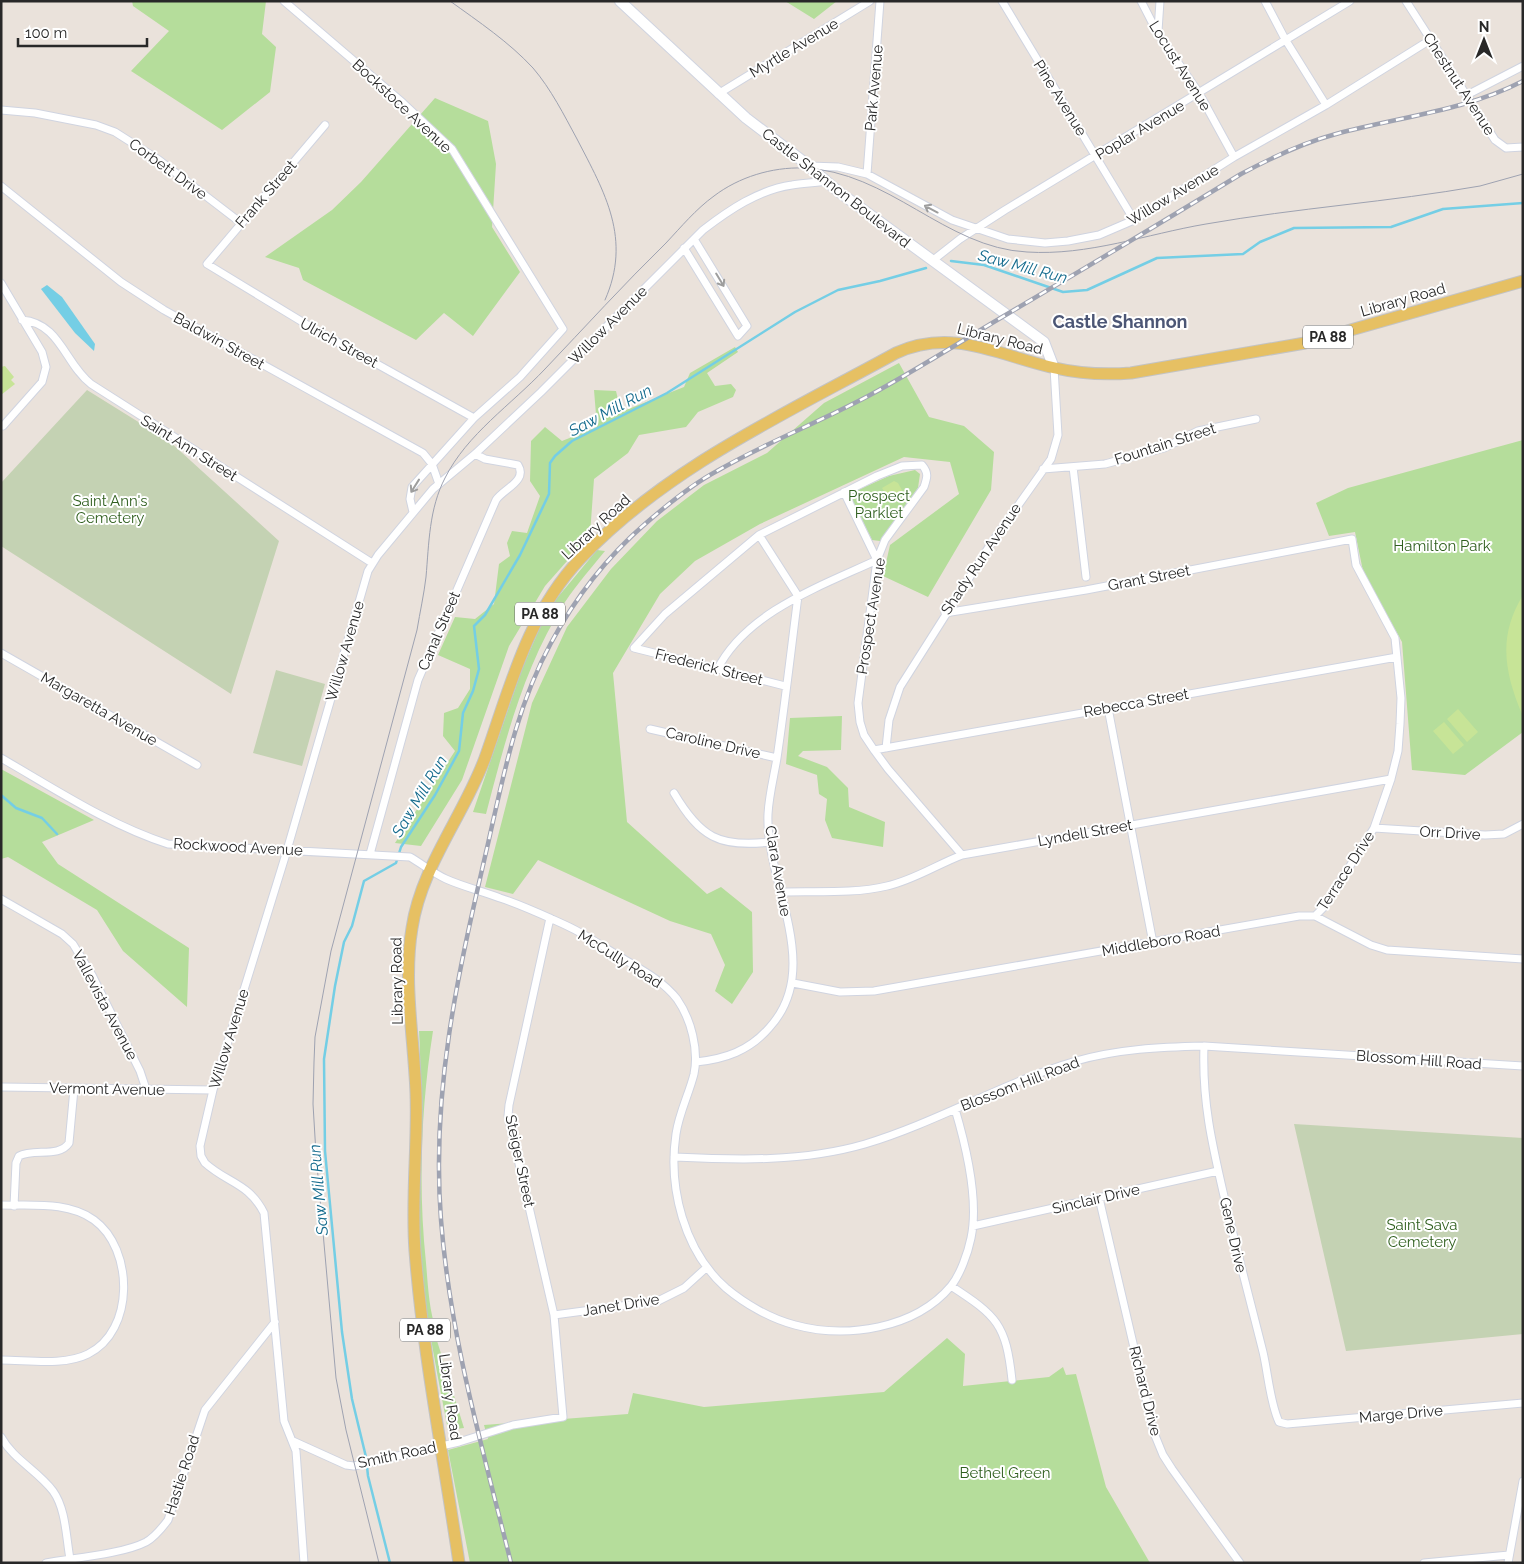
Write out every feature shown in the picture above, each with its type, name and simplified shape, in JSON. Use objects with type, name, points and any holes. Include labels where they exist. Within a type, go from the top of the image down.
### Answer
[{"type":"main road","name":"Library Road","points":[[459,1563],[420,1295],[413,1211],[416,1096],[409,955],[412,926],[431,870],[469,796],[490,745],[520,656],[545,603],[562,580],[593,546],[654,494],[712,454],[896,352],[915,345],[942,341],[955,342],[980,346],[1054,368],[1104,375],[1131,373],[1271,350],[1357,329],[1523,281]]},
{"type":"street","name":"Bockstoce Avenue","points":[[284,1],[403,103],[452,149],[563,330]]},
{"type":"street","name":"Castle Shannon Boulevard","points":[[620,1],[746,118],[932,261],[1044,342],[1054,368]]},
{"type":"street","name":"Myrtle Avenue","points":[[718,94],[870,1]]},
{"type":"street","name":"Park Avenue","points":[[867,174],[880,1]]},
{"type":"street","name":"Pine Avenue","points":[[1002,1],[1134,220]]},
{"type":"street","name":"Locust Avenue","points":[[1141,1],[1158,32],[1199,93],[1234,157]]},
{"type":"street","points":[[1158,32],[1160,1]]},
{"type":"street","points":[[1265,1],[1285,39],[1326,106]]},
{"type":"street","name":"Poplar Avenue","points":[[932,261],[976,229],[1350,1]]},
{"type":"street","name":"Chestnut Avenue","points":[[1406,1],[1499,144],[1506,148],[1523,147]]},
{"type":"street","name":"Willow Avenue","points":[[810,166],[838,167],[867,174],[952,220],[1008,238],[1046,243],[1099,235],[1134,220],[1234,157],[1326,106],[1430,40]]},
{"type":"street","points":[[1467,95],[1523,66]]},
{"type":"street","name":"Corbett Drive","points":[[1,110],[35,113],[96,125],[115,132],[159,160],[241,223]]},
{"type":"street","name":"Frank Street","points":[[207,264],[325,125]]},
{"type":"street","name":"Willow Avenue","points":[[304,1563],[298,1464],[293,1442],[284,1421],[264,1213],[258,1201],[250,1192],[209,1167],[201,1156],[200,1146],[213,1090],[287,850],[372,562],[439,484],[475,454],[694,239],[734,208],[764,193],[792,184],[826,181]]},
{"type":"street","name":"Baldwin Street","points":[[1,186],[121,282],[164,310],[424,452],[432,464],[439,484]]},
{"type":"street","points":[[684,248],[738,336],[747,326],[694,239]]},
{"type":"street","name":"Ulrich Street","points":[[207,264],[314,329],[474,418]]},
{"type":"street","points":[[1,283],[45,360],[45,374],[35,390],[3,426]]},
{"type":"street","name":"Saint Ann Street","points":[[22,320],[31,321],[48,330],[58,340],[77,371],[91,384],[372,562]]},
{"type":"street","name":"Willow Avenue","points":[[413,512],[410,499],[412,488],[474,418],[520,377],[563,330]]},
{"type":"street","name":"Shady Run Avenue","points":[[886,748],[889,720],[900,687],[945,613],[1051,458],[1058,435],[1054,368]]},
{"type":"street","name":"Fountain Street","points":[[1044,469],[1105,464],[1164,448],[1198,431],[1256,419]]},
{"type":"street","name":"Canal Street","points":[[370,854],[418,680],[496,500],[518,480],[520,475],[518,465],[485,459],[475,454]]},
{"type":"street","name":"Prospect Avenue","points":[[634,648],[665,614],[759,535],[844,492],[902,466],[922,465],[927,470],[928,477],[924,487],[885,540],[877,560],[858,703],[860,722],[864,735],[874,750],[962,855]]},
{"type":"street","points":[[1074,467],[1086,577]]},
{"type":"street","points":[[717,670],[726,653],[738,640],[781,606],[798,596],[877,560],[844,492]]},
{"type":"street","points":[[759,535],[798,596]]},
{"type":"street","name":"Grant Street","points":[[945,613],[1086,590],[1352,539]]},
{"type":"street","name":"Terrace Drive","points":[[1315,916],[1324,907],[1374,828],[1391,779],[1398,750],[1400,724],[1395,638],[1356,565],[1352,539]]},
{"type":"street","name":"Clara Avenue","points":[[696,1062],[731,1055],[762,1036],[774,1023],[793,983],[793,960],[782,892],[770,842],[768,812],[798,596]]},
{"type":"street","name":"Frederick Street","points":[[634,648],[785,686]]},
{"type":"street","name":"Margaretta Avenue","points":[[1,653],[197,765]]},
{"type":"street","name":"Rebecca Street","points":[[874,750],[1397,657]]},
{"type":"street","points":[[1108,708],[1153,943]]},
{"type":"street","name":"Caroline Drive","points":[[650,729],[777,758]]},
{"type":"street","name":"Rockwood Avenue","points":[[1,758],[120,824],[160,841],[199,847],[410,857],[431,870]]},
{"type":"street","name":"Lyndell Street","points":[[782,892],[866,889],[886,886],[904,881],[962,855],[1391,779]]},
{"type":"street","points":[[674,792],[694,823],[718,839],[746,845],[770,842]]},
{"type":"street","name":"Orr Drive","points":[[1374,828],[1485,835],[1504,834],[1523,824]]},
{"type":"street","name":"McCully Road","points":[[431,870],[470,889],[501,898],[567,925],[662,984],[677,999],[688,1019],[694,1040],[696,1062],[679,1121],[674,1157],[676,1188],[681,1212],[697,1252],[706,1268],[727,1288],[749,1304],[794,1325],[821,1330],[850,1331],[899,1321],[916,1314],[951,1286],[970,1241],[973,1226],[972,1191],[955,1109]]},
{"type":"street","name":"Vallevista Avenue","points":[[1,899],[62,934],[73,944],[92,975],[123,1036],[140,1071],[146,1089]]},
{"type":"street","name":"Middleboro Road","points":[[793,983],[840,992],[874,991],[1299,916],[1315,916]]},
{"type":"street","points":[[1315,916],[1372,945],[1387,950],[1523,959]]},
{"type":"street","name":"Steiger Street","points":[[550,918],[508,1116],[554,1314],[563,1417]]},
{"type":"street","name":"Blossom Hill Road","points":[[674,1157],[757,1160],[828,1153],[893,1135],[1034,1076],[1078,1060],[1145,1048],[1204,1046],[1523,1066]]},
{"type":"street","name":"Gene Drive","points":[[1204,1046],[1204,1099],[1218,1171],[1262,1350],[1274,1412],[1279,1422]]},
{"type":"street","name":"Vermont Avenue","points":[[1,1087],[213,1090]]},
{"type":"street","points":[[14,1206],[16,1163],[19,1156],[26,1153],[61,1150],[69,1143],[74,1089]]},
{"type":"street","name":"Sinclair Drive","points":[[973,1226],[1218,1171]]},
{"type":"street","name":"Richard Drive","points":[[1099,1198],[1154,1433],[1163,1455],[1172,1469],[1240,1563]]},
{"type":"street","points":[[1,1206],[56,1206],[75,1210],[93,1219],[106,1230],[118,1253],[123,1288],[117,1322],[110,1335],[100,1347],[87,1355],[64,1360],[1,1360]]},
{"type":"street","name":"Janet Drive","points":[[554,1314],[658,1301],[684,1288],[706,1268]]},
{"type":"street","points":[[951,1286],[990,1314],[1001,1327],[1010,1353],[1012,1380]]},
{"type":"street","name":"Hastie Road","points":[[46,1563],[127,1548],[146,1542],[158,1533],[168,1520],[205,1410],[275,1322]]},
{"type":"street","name":"Marge Drive","points":[[1279,1422],[1288,1424],[1523,1402]]},
{"type":"street","name":"Smith Road","points":[[293,1442],[346,1465],[368,1463],[459,1442],[513,1425],[563,1417]]},
{"type":"street","points":[[1,1437],[12,1451],[52,1490],[60,1504],[70,1559]]},
{"type":"street","points":[[1508,1563],[1523,1481]]},
{"type":"street","points":[[1424,1563],[1509,1555]]},
{"type":"green space","points":[[132,1],[266,1],[262,34],[276,47],[270,92],[222,130],[131,71],[169,31],[133,6]]},
{"type":"green space","points":[[785,1],[837,1],[814,19]]},
{"type":"green space","points":[[435,98],[488,121],[496,164],[492,227],[520,272],[473,336],[444,313],[416,340],[303,280],[299,268],[265,257],[332,210],[361,182]]},
{"type":"green space","points":[[735,347],[738,352],[707,373],[715,386],[731,384],[736,390],[733,397],[698,412],[686,427],[639,435],[628,453],[594,479],[590,535],[545,586],[509,646],[462,780],[421,846],[395,843],[455,751],[443,736],[444,713],[458,708],[470,689],[470,669],[438,655],[455,617],[475,619],[494,604],[499,564],[510,556],[507,543],[512,531],[527,533],[540,496],[530,481],[531,441],[545,427],[562,441],[597,427],[594,390],[616,391],[621,412],[684,387],[690,373]]},
{"type":"green space","points":[[899,363],[929,417],[964,426],[994,452],[991,490],[928,597],[883,576],[890,545],[959,494],[950,462],[904,457],[760,524],[695,561],[660,594],[613,673],[627,822],[707,894],[721,887],[752,912],[753,972],[732,1004],[715,991],[725,965],[711,934],[670,921],[538,860],[513,894],[485,887],[532,703],[567,627],[611,569],[657,521],[704,485],[767,453],[824,403]]},
{"type":"green space","points":[[5,366],[14,377],[11,380],[15,384],[1,395],[1,367]]},
{"type":"green space","name":"Saint Ann's Cemetery","points":[[87,390],[169,441],[279,541],[231,694],[1,546],[1,483]]},
{"type":"green space","name":"Hamilton Park","points":[[1523,440],[1523,732],[1465,775],[1412,770],[1402,642],[1363,571],[1355,532],[1329,536],[1316,503],[1348,488]]},
{"type":"green space","name":"Prospect Parklet","points":[[915,470],[920,474],[918,488],[880,541],[872,540],[849,494],[889,476]]},
{"type":"green space","points":[[894,481],[898,483],[902,490],[901,494],[890,500],[882,488]]},
{"type":"green space","points":[[597,550],[605,551],[565,602],[538,652],[527,678],[517,705],[486,814],[473,812],[522,669],[548,609]]},
{"type":"green space","points":[[1523,595],[1522,714],[1511,683],[1506,654],[1510,625]]},
{"type":"green space","points":[[276,670],[325,684],[302,766],[253,753]]},
{"type":"green space","points":[[1458,709],[1478,732],[1467,742],[1447,719]]},
{"type":"green space","points":[[842,716],[841,750],[803,751],[798,756],[827,767],[848,788],[849,807],[885,822],[883,847],[832,838],[825,820],[827,799],[819,794],[817,775],[786,764],[790,718]]},
{"type":"green space","points":[[1444,722],[1464,745],[1453,754],[1433,731]]},
{"type":"green space","points":[[1,769],[94,820],[42,842],[58,864],[189,948],[187,1007],[123,951],[97,910],[8,857],[1,859]]},
{"type":"green space","points":[[419,1031],[433,1031],[423,1118],[422,1147],[422,1205],[429,1297],[436,1330],[434,1331],[464,1428],[448,1430],[425,1300],[420,1248]]},
{"type":"green space","name":"Saint Sava Cemetery","points":[[1294,1124],[1523,1138],[1523,1334],[1346,1351]]},
{"type":"green space","name":"Bethel Green","points":[[947,1338],[965,1354],[963,1386],[1049,1377],[1063,1367],[1066,1375],[1076,1374],[1106,1487],[1150,1563],[470,1563],[448,1450],[488,1439],[484,1425],[628,1414],[633,1393],[704,1407],[884,1392]]},
{"type":"water","points":[[47,285],[62,297],[95,344],[94,351],[75,333],[41,289]]},
{"type":"waterway","name":"Saw Mill Run","points":[[951,261],[984,265],[1063,292],[1087,290],[1157,258],[1243,254],[1260,242],[1294,228],[1391,227],[1443,209],[1523,203]]},
{"type":"waterway","name":"Saw Mill Run","points":[[390,1563],[368,1476],[366,1457],[352,1399],[342,1332],[325,1151],[324,1059],[344,942],[352,926],[364,881],[396,863],[401,847],[435,795],[459,751],[463,713],[473,691],[479,669],[474,626],[485,615],[520,555],[549,494],[550,463],[555,456],[572,441],[667,393],[795,312],[838,290],[926,268]]},
{"type":"waterway","points":[[1,795],[16,808],[42,818],[57,834]]},
{"type":"tram line","points":[[450,1],[504,41],[533,68],[557,102],[597,178],[612,217],[615,236],[616,257],[613,278],[605,300]]},
{"type":"tram line","points":[[379,1563],[346,1430],[336,1378],[316,1154],[313,1104],[315,1037],[331,951],[417,630],[436,502],[445,478],[465,447],[545,369],[689,218],[724,189],[756,174],[791,168],[834,172],[863,182],[890,195],[970,238],[997,247],[1027,252],[1072,251],[1095,248],[1184,228],[1240,218],[1480,186],[1523,174]]},
{"type":"railway","points":[[511,1563],[469,1393],[445,1264],[439,1172],[440,1125],[449,1032],[457,987],[505,769],[528,692],[551,643],[570,610],[618,550],[645,524],[698,482],[755,451],[888,385],[1241,174],[1287,151],[1323,138],[1478,100],[1523,81]]},
{"type":"district","name":"Castle Shannon","points":[[1120,322]]}]
